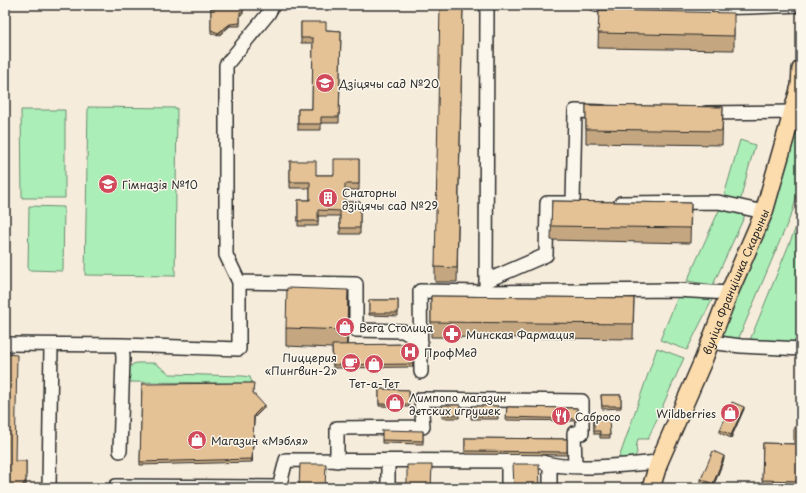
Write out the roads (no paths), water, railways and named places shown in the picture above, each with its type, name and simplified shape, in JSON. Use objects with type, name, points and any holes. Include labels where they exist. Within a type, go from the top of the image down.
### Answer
[{"type":"main road","name":"вуліца Францішка Скарыны","points":[[651,488],[659,462],[764,212],[800,86],[801,69]]},
{"type":"lane","points":[[5,344],[239,348],[239,282],[226,255],[226,66],[268,14],[273,5]]},
{"type":"lane","points":[[486,286],[487,5]]},
{"type":"lane","points":[[596,5],[751,7],[801,5]]},
{"type":"lane","points":[[573,203],[575,111],[613,112]]},
{"type":"lane","points":[[690,113],[793,112]]},
{"type":"lane","points":[[611,203],[718,202],[764,212]]},
{"type":"lane","points":[[486,286],[546,255],[547,203],[588,203]]},
{"type":"lane","points":[[239,282],[356,284],[356,330],[403,330],[421,342]]},
{"type":"lane","points":[[421,372],[420,291],[486,286],[676,290],[729,293]]},
{"type":"lane","points":[[710,342],[740,346],[801,349]]},
{"type":"lane","points":[[50,488],[51,345]]},
{"type":"lane","points":[[120,451],[123,358],[122,345]]},
{"type":"lane","points":[[337,461],[337,428],[423,427],[421,399],[582,401],[582,433],[574,433],[575,466]]},
{"type":"lane","points":[[116,488],[116,486],[279,487],[286,460],[538,460],[550,465],[575,466],[612,466],[659,462]]},
{"type":"lane","points":[[388,461],[388,488]]},
{"type":"lane","points":[[508,461],[508,488]]},
{"type":"lane","points":[[550,465],[550,488]]},
{"type":"place","name":"Дзіцячы сад №20","points":[[325,83]]},
{"type":"place","name":"Гімназія №10","points":[[108,184]]},
{"type":"place","name":"Снаторны дзіцячы сад №29","points":[[328,198]]},
{"type":"place","name":"Вега Столица","points":[[345,327]]},
{"type":"place","name":"Минская Фармация","points":[[452,334]]},
{"type":"place","name":"ПрофМед","points":[[410,352]]},
{"type":"place","name":"Пиццерия «Пингвин-2»","points":[[351,363]]},
{"type":"place","name":"Тет-а-Тет","points":[[374,364]]},
{"type":"place","name":"Лимпопо магазин детских игрушек","points":[[395,403]]},
{"type":"place","name":"Wildberries","points":[[730,413]]},
{"type":"place","name":"Сабросо","points":[[561,416]]},
{"type":"place","name":"Магазин «Мэбля»","points":[[197,440]]}]
